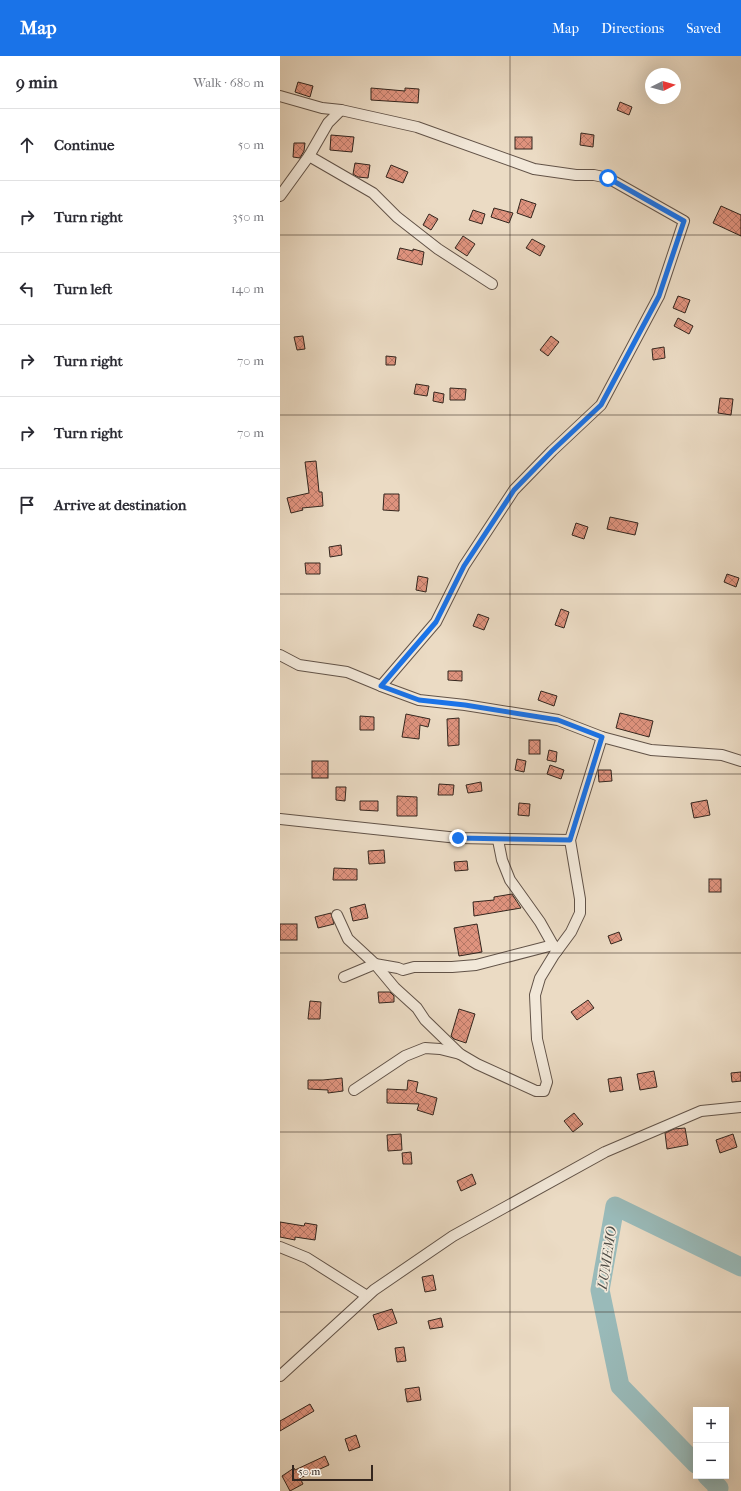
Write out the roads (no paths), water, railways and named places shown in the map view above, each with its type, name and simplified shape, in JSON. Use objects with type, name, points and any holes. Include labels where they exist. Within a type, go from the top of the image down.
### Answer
[{"type":"street","points":[[280,96],[322,108],[341,110],[417,127],[534,169],[576,175],[594,175],[608,178],[684,221],[659,296],[601,405],[552,451],[514,490],[464,566],[436,622],[381,686]]},
{"type":"street","points":[[280,196],[309,156],[328,124],[341,110]]},
{"type":"street","points":[[309,156],[373,193],[397,217],[438,249],[492,284]]},
{"type":"street","points":[[280,655],[299,665],[347,672],[419,700],[465,705],[558,720],[602,737],[651,750],[722,755],[741,761]]},
{"type":"street","points":[[338,915],[348,939],[375,964],[395,988],[417,1008],[425,1020],[460,1054],[477,1064],[536,1091],[544,1091],[547,1082],[537,1040],[535,996],[540,978],[555,948],[571,932],[580,913],[580,899],[570,840],[602,737]]},
{"type":"street","points":[[280,819],[458,838],[498,840],[570,840]]},
{"type":"street","points":[[498,840],[502,860],[510,880],[540,922],[555,948]]},
{"type":"street","points":[[344,978],[375,964],[403,970],[414,966],[452,967],[476,965],[555,948]]},
{"type":"street","points":[[354,1090],[405,1056],[425,1048],[440,1048],[460,1054]]},
{"type":"street","points":[[280,1376],[374,1290],[453,1236],[605,1152],[701,1111],[741,1107]]},
{"type":"street","points":[[280,1247],[307,1258],[368,1296]]},
{"type":"waterway","name":"LUMEMO","points":[[693,1461],[620,1386],[600,1290],[615,1206],[741,1267]]},
{"type":"waterway","name":"LUMEMO","points":[[710,1479],[719,1488],[717,1491]]}]
